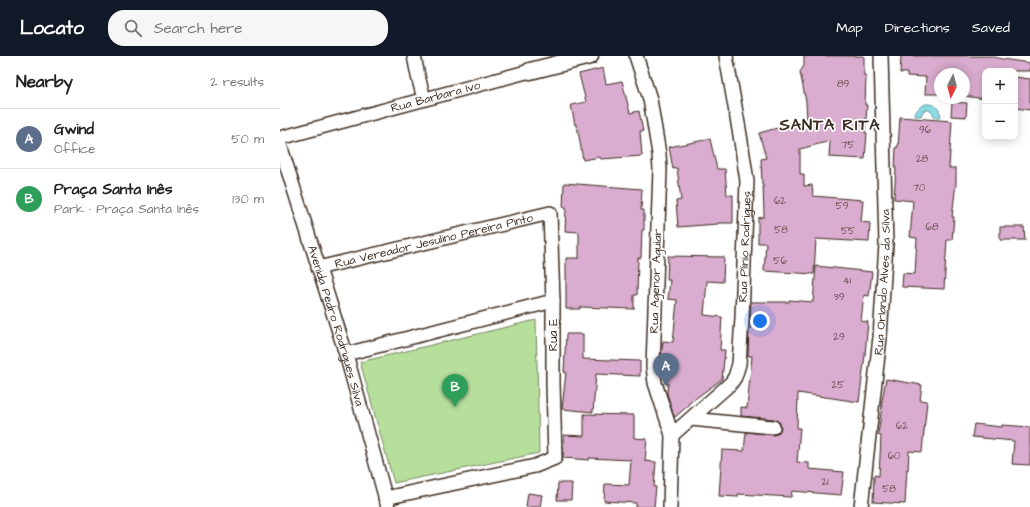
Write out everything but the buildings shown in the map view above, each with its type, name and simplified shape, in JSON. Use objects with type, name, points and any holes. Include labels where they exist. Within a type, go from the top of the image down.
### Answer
[{"type":"street","points":[[414,56],[424,99]]},
{"type":"street","name":"Rua Barbara Ivo","points":[[280,138],[590,56]]},
{"type":"street","name":"Rua Agenor Aguiar","points":[[636,56],[650,99],[660,154],[653,366],[656,383],[672,435],[670,507]]},
{"type":"street","name":"Rua Plinio Rodrigues","points":[[672,435],[731,383],[735,377],[739,364],[747,181],[726,56]]},
{"type":"street","name":"Rua Orlando Alves da Silva","points":[[861,507],[880,337],[886,244],[881,56]]},
{"type":"street","name":"Avenida Pedro Rodrigues Silva","points":[[280,145],[346,354],[387,503]]},
{"type":"street","name":"Rua Vereador Jesulino Pereira Pinto","points":[[318,268],[550,213]]},
{"type":"street","name":"Rua E","points":[[387,503],[535,466],[555,458],[553,301],[550,213]]},
{"type":"street","points":[[346,354],[553,301]]},
{"type":"street","points":[[691,419],[773,427]]},
{"type":"green space","points":[[536,320],[539,453],[394,483],[360,362]]},
{"type":"water","points":[[926,104],[932,104],[936,107],[940,111],[941,117],[935,117],[929,110],[923,111],[921,116],[915,116],[916,111]]},
{"type":"place","name":"Gwind","points":[[666,386]]},
{"type":"place","name":"Praça Santa Inês","points":[[455,407]]},
{"type":"district","name":"SANTA RITA","points":[[830,125]]}]
